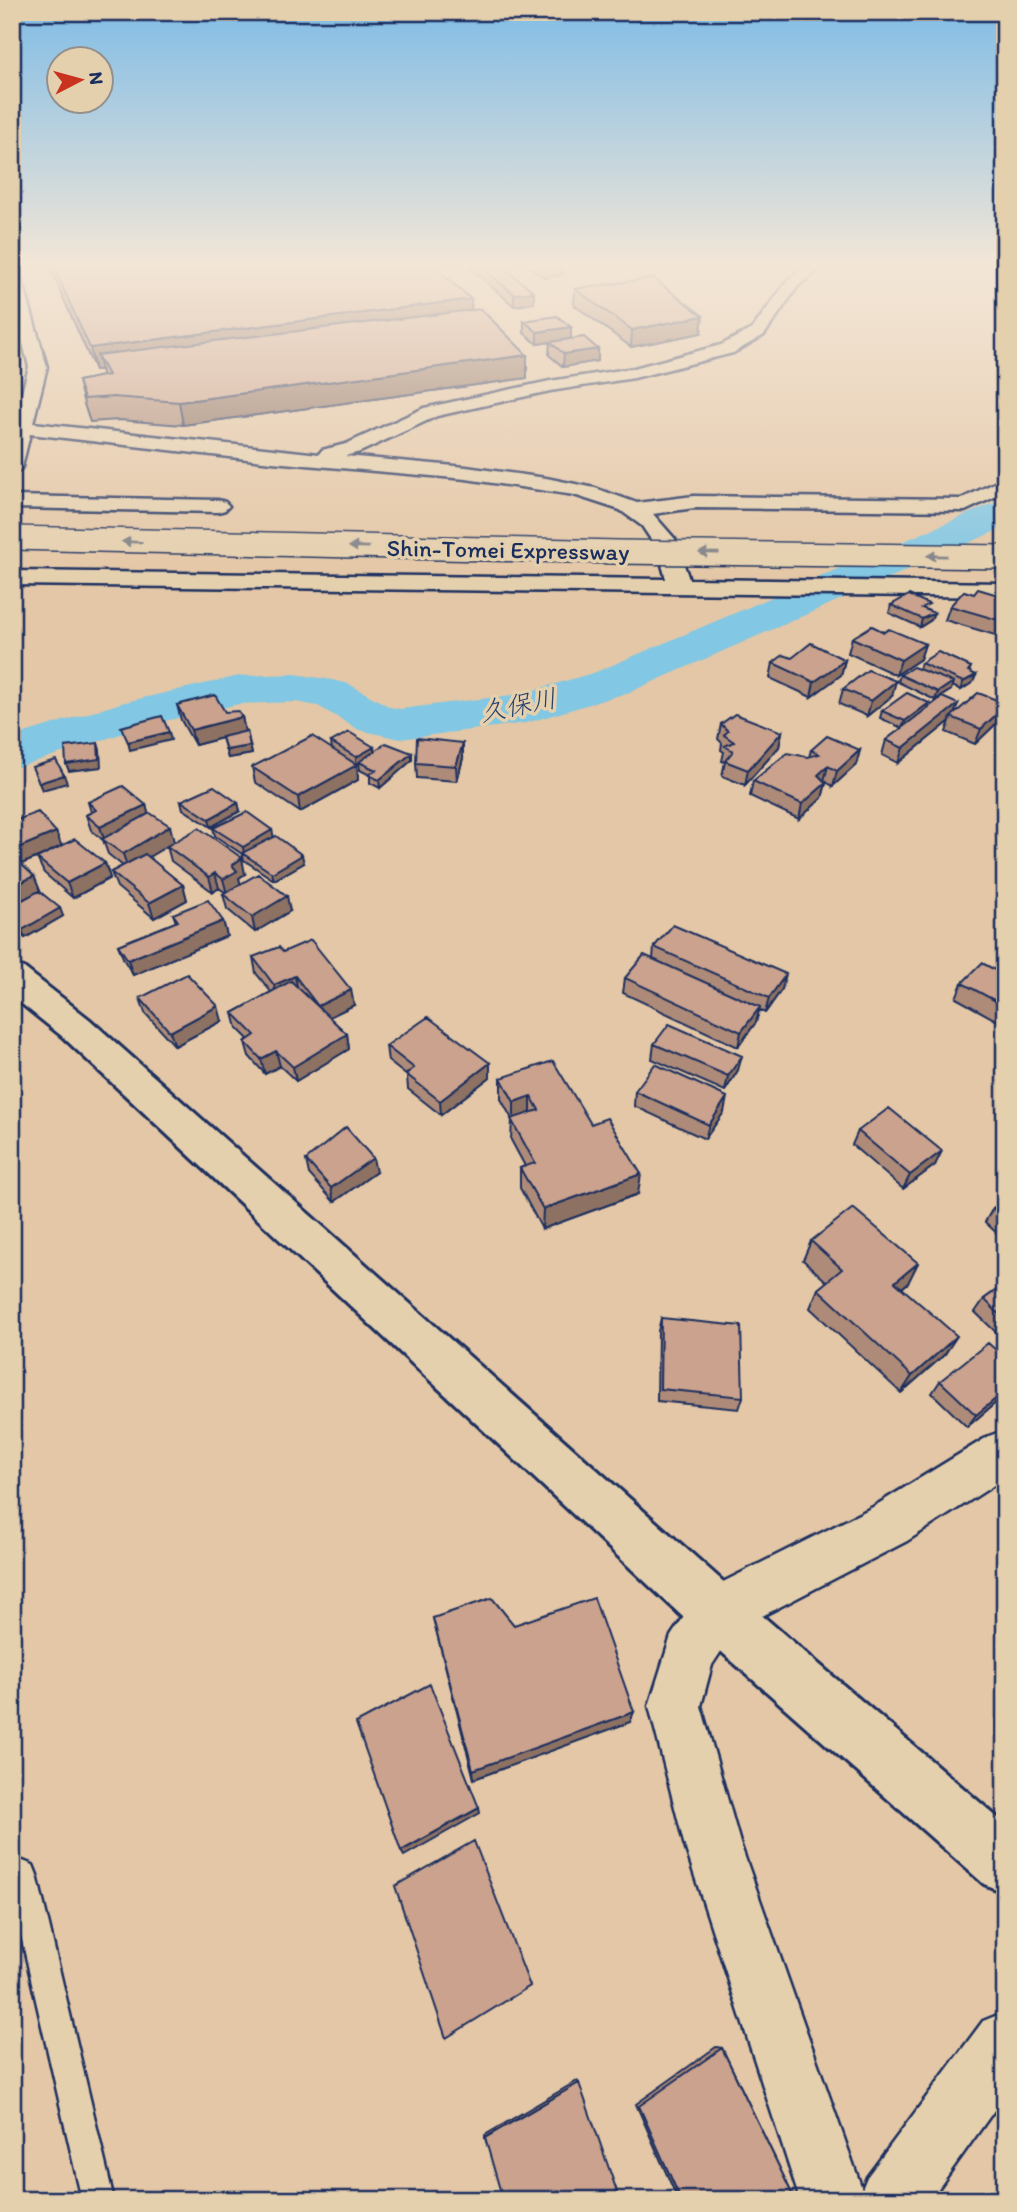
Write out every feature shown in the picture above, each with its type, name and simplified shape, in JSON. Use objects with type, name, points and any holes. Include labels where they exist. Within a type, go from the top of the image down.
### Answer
[{"type":"main road","name":"Shin-Tomei Expressway","points":[[12,520],[598,534],[1005,539]]},
{"type":"main road","name":"Shin-Tomei Expressway","points":[[12,538],[618,552],[1005,556]]},
{"type":"main road","points":[[12,977],[76,1028],[717,1612],[1005,1863]]},
{"type":"street","points":[[12,467],[20,424],[37,371]]},
{"type":"street","points":[[309,459],[354,448],[431,412],[550,386],[641,371]]},
{"type":"street","points":[[20,424],[309,459],[433,468],[540,482],[606,498],[633,510],[660,533],[670,547],[679,587]]},
{"type":"street","points":[[633,510],[694,502],[965,505],[1005,484]]},
{"type":"street","points":[[12,502],[218,506]]},
{"type":"street","points":[[12,578],[896,589],[1002,593]]},
{"type":"street","points":[[833,2200],[712,1843],[675,1706],[689,1654],[717,1612],[890,1524],[1005,1452]]},
{"type":"street","points":[[890,2200],[1005,2043]]},
{"type":"lane","points":[[12,1883],[23,1875],[98,2200]]},
{"type":"building","points":[[106,371],[407,371],[179,402],[113,397],[84,399],[78,381],[108,375]]},
{"type":"building","points":[[978,589],[1005,597],[1005,622],[950,606],[964,591],[974,594]]},
{"type":"building","points":[[909,595],[929,604],[922,608],[934,613],[922,619],[891,605]]},
{"type":"building","points":[[872,626],[884,632],[889,629],[925,644],[901,660],[852,638]]},
{"type":"building","points":[[811,643],[845,660],[814,682],[773,663],[783,655],[792,658]]},
{"type":"building","points":[[938,652],[971,667],[968,671],[976,675],[963,682],[921,663]]},
{"type":"building","points":[[913,667],[953,682],[938,692],[900,675]]},
{"type":"building","points":[[868,670],[896,681],[871,701],[843,689]]},
{"type":"building","points":[[907,693],[929,703],[905,721],[882,711]]},
{"type":"building","points":[[978,693],[1005,703],[1005,706],[981,729],[951,717]]},
{"type":"building","points":[[215,695],[225,712],[238,711],[242,717],[191,730],[177,705]]},
{"type":"building","points":[[942,697],[958,704],[903,748],[886,740]]},
{"type":"building","points":[[735,714],[782,732],[748,770],[725,761],[733,751],[725,746],[734,742],[724,735],[728,731],[721,724]]},
{"type":"building","points":[[162,716],[169,732],[128,742],[121,727]]},
{"type":"building","points":[[247,731],[250,746],[226,750],[222,737]]},
{"type":"building","points":[[349,732],[374,747],[356,757],[331,742]]},
{"type":"building","points":[[312,736],[357,765],[298,797],[252,767]]},
{"type":"building","points":[[827,736],[860,750],[837,771],[828,766],[818,775],[826,783],[802,804],[753,781],[787,753],[808,757],[819,754],[811,750]]},
{"type":"building","points":[[417,738],[463,743],[456,766],[416,763]]},
{"type":"building","points":[[98,743],[99,759],[66,764],[65,747]]},
{"type":"building","points":[[386,743],[412,753],[379,780],[369,775],[376,770],[359,762]]},
{"type":"building","points":[[56,760],[64,775],[39,783],[32,767]]},
{"type":"building","points":[[123,786],[146,805],[100,827],[86,815],[96,810],[88,802]]},
{"type":"building","points":[[214,786],[238,803],[209,819],[181,801]]},
{"type":"building","points":[[38,812],[56,832],[13,850],[12,822]]},
{"type":"building","points":[[247,812],[272,830],[243,847],[213,828]]},
{"type":"building","points":[[150,813],[170,826],[123,854],[102,839]]},
{"type":"building","points":[[199,828],[242,858],[232,865],[237,871],[223,879],[215,873],[209,877],[167,846]]},
{"type":"building","points":[[276,836],[302,855],[272,873],[242,853]]},
{"type":"building","points":[[75,839],[105,863],[67,883],[37,858]]},
{"type":"building","points":[[145,854],[183,885],[149,903],[111,872]]},
{"type":"building","points":[[12,856],[34,876],[12,887]]},
{"type":"building","points":[[258,874],[287,896],[252,917],[223,894]]},
{"type":"building","points":[[39,891],[60,908],[22,930],[12,922],[12,906]]},
{"type":"building","points":[[208,900],[223,921],[128,960],[118,945],[178,921],[173,914]]},
{"type":"building","points":[[673,925],[786,974],[769,998],[654,947]]},
{"type":"building","points":[[311,940],[351,990],[318,1006],[295,976],[274,985],[253,957],[279,947],[283,952]]},
{"type":"building","points":[[644,955],[760,1007],[741,1032],[625,978]]},
{"type":"building","points":[[982,963],[1005,975],[1005,1006],[962,983]]},
{"type":"building","points":[[187,974],[218,1006],[170,1032],[140,998]]},
{"type":"building","points":[[291,981],[347,1034],[293,1067],[276,1051],[261,1059],[245,1042],[255,1035],[233,1013]]},
{"type":"building","points":[[428,1017],[490,1063],[440,1101],[406,1074],[414,1068],[386,1046]]},
{"type":"building","points":[[669,1024],[742,1056],[728,1076],[654,1044]]},
{"type":"building","points":[[553,1061],[591,1124],[607,1118],[641,1174],[543,1209],[520,1168],[535,1163],[511,1119],[539,1110],[531,1096],[514,1102],[501,1078]]},
{"type":"building","points":[[655,1064],[727,1097],[709,1125],[635,1091]]},
{"type":"building","points":[[889,1108],[942,1151],[910,1175],[858,1131]]},
{"type":"building","points":[[346,1127],[373,1158],[331,1188],[306,1160]]},
{"type":"building","points":[[1005,1200],[1005,1219],[993,1208]]},
{"type":"building","points":[[853,1208],[918,1263],[895,1282],[957,1336],[912,1376],[818,1289],[842,1269],[811,1241]]},
{"type":"building","points":[[1005,1284],[1005,1320],[984,1299]]},
{"type":"building","points":[[661,1318],[741,1326],[743,1397],[660,1389]]},
{"type":"building","points":[[988,1343],[1005,1358],[1005,1391],[976,1415],[940,1381]]},
{"type":"building","points":[[492,1598],[514,1625],[594,1598],[634,1712],[473,1770],[433,1618]]},
{"type":"building","points":[[430,1684],[479,1808],[401,1851],[356,1723]]},
{"type":"building","points":[[474,1841],[530,1986],[446,2038],[395,1886]]},
{"type":"building","points":[[722,2048],[795,2200],[681,2200],[639,2106]]},
{"type":"building","points":[[579,2083],[620,2200],[503,2200],[485,2138]]},
{"type":"waterway","name":"久保川","points":[[12,754],[138,713],[239,690],[295,688],[332,694],[376,720],[400,724],[526,708],[613,682],[1005,512]]}]
